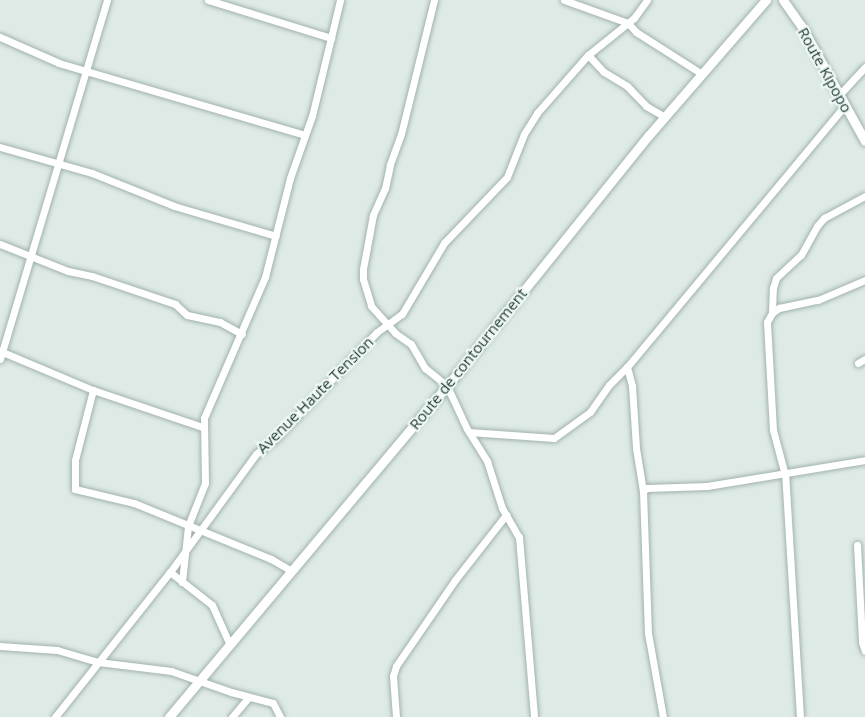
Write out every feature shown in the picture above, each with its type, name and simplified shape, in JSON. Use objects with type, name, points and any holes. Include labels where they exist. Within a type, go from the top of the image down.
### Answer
[{"type":"street","points":[[107,0],[32,257],[1,354],[93,390],[202,427]]},
{"type":"street","points":[[208,0],[331,38]]},
{"type":"street","points":[[183,582],[188,526],[205,483],[207,469],[202,427],[207,408],[263,283],[340,0]]},
{"type":"street","points":[[434,0],[401,135],[390,165],[385,188],[373,215],[363,269],[366,294],[371,306],[388,326],[411,344],[425,368],[447,386],[469,432],[487,461],[494,489],[519,537],[534,717]]},
{"type":"street","points":[[564,0],[628,23],[636,32],[702,74]]},
{"type":"street","name":"Avenue Haute Tension","points":[[55,717],[170,572],[256,454],[276,438],[377,332],[388,326],[407,306],[426,270],[444,243],[500,186],[532,120],[588,55],[628,23],[647,0]]},
{"type":"street","name":"Route de contournement","points":[[169,717],[447,386],[665,117],[765,0]]},
{"type":"street","name":"Route Kipopo","points":[[783,0],[802,27],[865,141]]},
{"type":"street","points":[[0,38],[86,71],[305,135]]},
{"type":"street","points":[[588,55],[604,72],[627,86],[646,106],[665,117]]},
{"type":"street","points":[[839,95],[865,67]]},
{"type":"street","points":[[469,432],[558,437],[594,407],[609,385],[627,368],[845,105]]},
{"type":"street","points":[[0,147],[92,173],[174,206],[276,236]]},
{"type":"street","points":[[800,717],[785,475],[773,430],[766,331],[772,312],[773,288],[776,278],[801,255],[824,218],[865,196]]},
{"type":"street","points":[[0,244],[32,257],[176,304],[192,317],[220,322],[242,334]]},
{"type":"street","points":[[772,312],[779,308],[818,300],[865,280]]},
{"type":"street","points":[[627,368],[632,386],[636,448],[643,491],[648,633],[663,717]]},
{"type":"street","points":[[93,390],[75,460],[74,488],[96,496],[129,501],[271,559],[292,571]]},
{"type":"street","points":[[643,491],[647,488],[707,486],[865,462]]},
{"type":"street","points":[[396,717],[394,669],[455,580],[506,515]]},
{"type":"street","points":[[857,545],[862,642],[865,651]]},
{"type":"street","points":[[170,572],[212,605],[230,645]]},
{"type":"street","points":[[0,646],[57,650],[98,662],[149,666],[273,703],[280,717]]},
{"type":"street","points":[[232,717],[249,697]]}]
